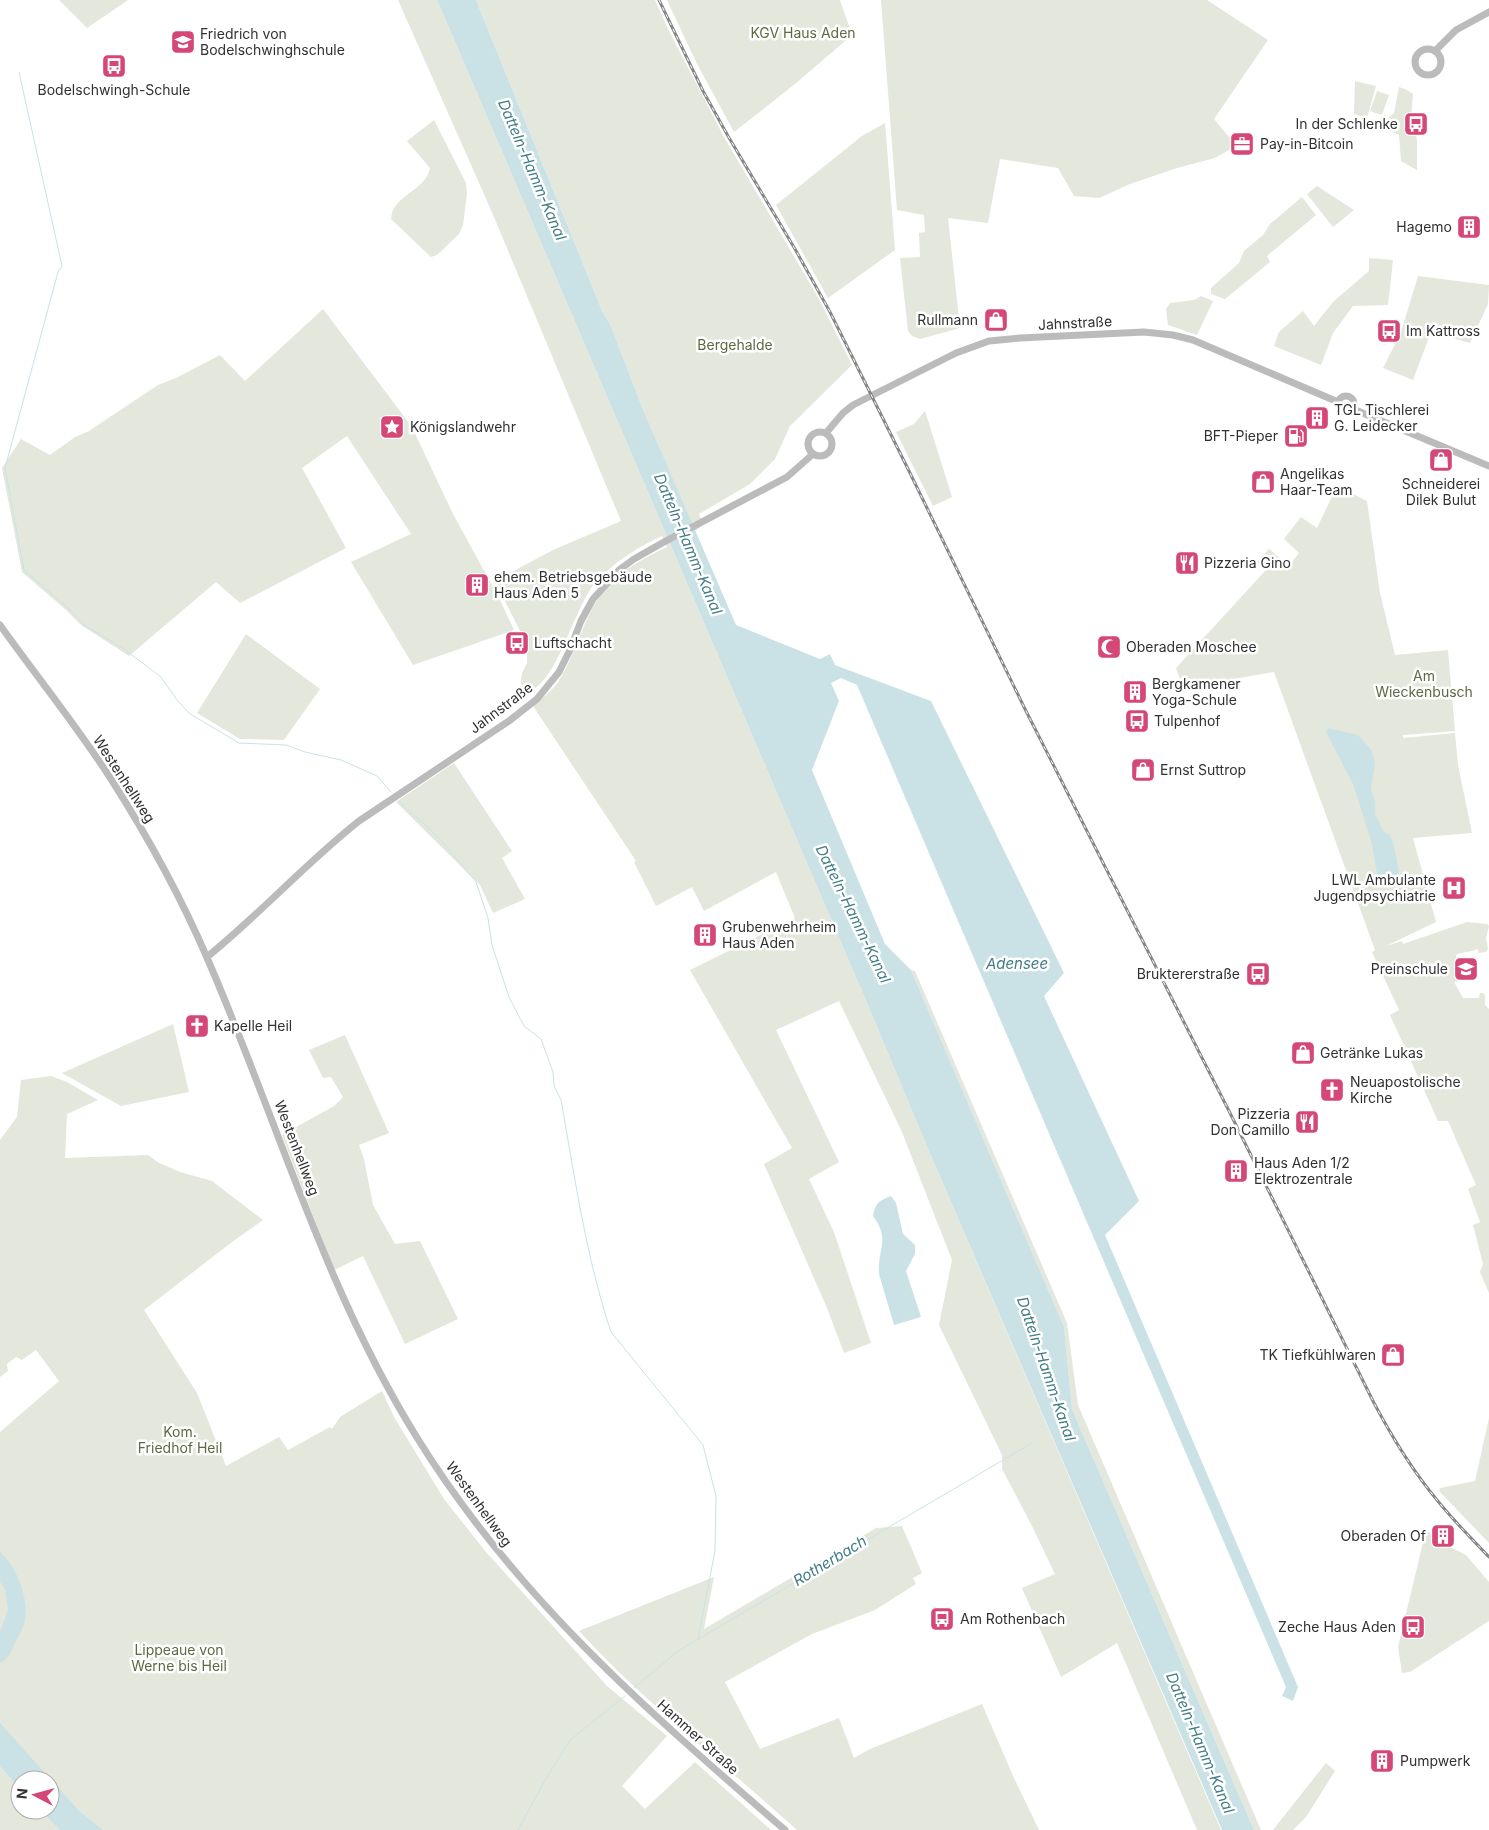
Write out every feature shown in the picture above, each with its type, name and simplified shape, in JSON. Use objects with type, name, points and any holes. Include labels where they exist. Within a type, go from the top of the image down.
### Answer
[{"type":"main road","points":[[1435,51],[1456,30],[1489,12]]},
{"type":"main road","name":"Jahnstraße","points":[[826,433],[843,413],[865,399],[956,353],[989,341],[1020,338],[1144,332],[1173,335],[1211,347],[1338,402]]},
{"type":"main road","points":[[1344,396],[1350,397],[1354,403],[1354,409],[1347,413],[1341,412],[1338,409],[1338,402],[1344,396]]},
{"type":"main road","points":[[1354,409],[1489,466]]},
{"type":"main road","points":[[816,432],[826,433],[832,442],[830,452],[820,456],[813,454],[808,443],[811,436],[816,432]]},
{"type":"main road","name":"Jahnstraße","points":[[207,957],[238,932],[337,838],[359,821],[530,706],[559,672],[586,610],[600,589],[620,570],[634,559],[664,542],[787,477],[813,454]]},
{"type":"main road","name":"Westenhellweg","points":[[0,625],[76,728],[130,809],[176,892],[207,957],[336,1282],[354,1323],[388,1389],[417,1437],[467,1512],[538,1598],[597,1660]]},
{"type":"main road","name":"Hammer Straße","points":[[597,1660],[653,1714],[785,1830]]},
{"type":"green space","points":[[59,0],[128,0],[87,28]]},
{"type":"green space","points":[[398,0],[437,0],[1221,1830],[1197,1830],[1117,1643],[1061,1677],[1022,1588],[1055,1574],[1002,1469],[1002,1455],[939,1325],[952,1260],[902,1132],[839,1001],[776,1030],[839,1162],[809,1179],[834,1232],[871,1343],[844,1353],[827,1308],[764,1164],[792,1148],[690,970],[795,918],[776,872],[704,911],[692,887],[656,906],[634,862],[636,861],[533,706],[550,692],[565,671],[591,612],[604,590],[625,571],[641,560],[667,547],[662,536],[627,556],[596,582],[580,609],[547,676],[537,687],[525,693],[522,687],[522,673],[527,663],[527,645],[495,581],[553,550],[621,521],[491,210]]},
{"type":"green space","name":"Bergehalde","points":[[476,0],[655,0],[724,137],[819,299],[852,365],[790,426],[775,459],[750,484],[699,514],[703,525],[695,531],[642,407],[611,326],[603,313]]},
{"type":"green space","name":"KGV Haus Aden","points":[[667,0],[840,0],[852,35],[795,84],[734,132],[696,62]]},
{"type":"green space","points":[[881,0],[1207,0],[1268,40],[1214,119],[1234,143],[1229,150],[1215,158],[1177,168],[1130,184],[1099,198],[1074,196],[1058,168],[1000,159],[988,223],[948,218],[960,328],[920,339],[912,336],[908,331],[900,258],[920,257],[919,233],[925,232],[924,215],[897,210]]},
{"type":"green space","points":[[1355,81],[1376,86],[1367,118],[1354,114]]},
{"type":"green space","points":[[1399,87],[1413,94],[1411,118],[1417,140],[1417,170],[1401,161],[1399,135],[1379,126],[1394,113]]},
{"type":"green space","points":[[1377,91],[1389,95],[1382,115],[1370,111]]},
{"type":"green space","points":[[434,120],[466,183],[467,193],[463,225],[459,234],[437,255],[431,257],[391,219],[397,204],[422,182],[430,168],[407,141]]},
{"type":"green space","points":[[885,123],[895,250],[828,298],[776,205],[862,136]]},
{"type":"green space","points":[[1317,186],[1354,210],[1333,227],[1307,194]]},
{"type":"green space","points":[[1302,197],[1316,215],[1267,256],[1270,262],[1225,299],[1211,294],[1211,288],[1239,263],[1244,251],[1263,235],[1270,224]]},
{"type":"green space","points":[[1369,258],[1393,260],[1388,305],[1353,306],[1333,333],[1321,365],[1274,346],[1279,332],[1303,311],[1314,326],[1333,302],[1369,271]]},
{"type":"green space","points":[[1418,276],[1489,285],[1488,304],[1470,343],[1431,332],[1413,380],[1383,368],[1401,332]]},
{"type":"green space","points":[[1201,296],[1213,301],[1197,335],[1168,325],[1166,309],[1170,303],[1194,300]]},
{"type":"green space","points":[[323,309],[412,427],[453,514],[500,600],[514,630],[413,665],[351,562],[411,534],[347,436],[302,468],[346,548],[240,603],[216,582],[129,656],[81,625],[22,572],[2,468],[21,439],[50,455],[75,437],[89,431],[158,385],[176,378],[220,355],[245,381]]},
{"type":"green space","points":[[925,411],[952,497],[933,506],[896,432],[914,424]]},
{"type":"green space","name":"Am Wieckenbusch","points":[[1337,486],[1367,501],[1380,593],[1395,655],[1448,650],[1455,731],[1403,735],[1403,738],[1455,733],[1458,765],[1472,833],[1413,838],[1436,922],[1386,946],[1402,941],[1403,944],[1467,922],[1487,924],[1489,926],[1486,938],[1488,949],[1486,952],[1479,953],[1477,949],[1456,955],[1460,979],[1454,982],[1463,998],[1479,998],[1480,993],[1483,993],[1485,995],[1485,1005],[1489,1009],[1489,1293],[1480,1272],[1483,1264],[1473,1225],[1480,1222],[1468,1189],[1476,1185],[1448,1121],[1438,1121],[1390,1015],[1399,1010],[1372,952],[1375,950],[1274,672],[1183,688],[1176,668],[1266,570],[1257,562],[1269,549],[1289,566],[1299,553],[1284,539],[1301,517],[1317,528]]},
{"type":"green space","points":[[246,634],[320,689],[284,740],[240,739],[197,713]]},
{"type":"green space","points":[[454,763],[512,851],[502,858],[525,899],[493,913],[480,885],[396,802]]},
{"type":"green space","points":[[911,970],[915,971],[1067,1323],[1078,1405],[1261,1830],[1254,1830],[1072,1409],[1064,1327]]},
{"type":"green space","points":[[173,1024],[189,1092],[121,1106],[62,1073]]},
{"type":"green space","points":[[345,1035],[389,1133],[359,1145],[364,1159],[373,1205],[395,1244],[420,1241],[458,1319],[405,1344],[363,1256],[334,1270],[282,1135],[334,1106],[343,1097],[331,1077],[323,1078],[309,1050]]},
{"type":"green space","points":[[51,1076],[67,1082],[98,1100],[67,1114],[65,1158],[148,1155],[159,1163],[180,1172],[212,1181],[263,1220],[144,1310],[197,1393],[226,1466],[279,1437],[288,1450],[330,1427],[332,1429],[340,1417],[382,1391],[394,1417],[444,1499],[486,1552],[607,1686],[667,1736],[622,1786],[645,1809],[695,1762],[771,1830],[0,1830],[0,1432],[59,1381],[36,1350],[22,1360],[16,1357],[7,1364],[8,1371],[0,1377],[0,1140],[17,1117],[21,1080]]},
{"type":"green space","points":[[1489,1418],[1489,1543],[1439,1491],[1440,1488],[1475,1481]]},
{"type":"green space","points":[[902,1526],[922,1573],[913,1578],[916,1584],[875,1610],[812,1634],[725,1682],[760,1749],[839,1718],[854,1758],[870,1749],[982,1704],[1039,1830],[797,1830],[658,1708],[604,1658],[579,1631],[714,1577],[704,1629],[876,1528]]},
{"type":"green space","points":[[1426,1530],[1446,1545],[1466,1555],[1489,1582],[1489,1621],[1410,1672],[1402,1673],[1398,1647]]},
{"type":"green space","points":[[1326,1763],[1335,1771],[1306,1817],[1293,1830],[1273,1830]]},
{"type":"water","points":[[437,0],[476,0],[603,313],[611,326],[642,407],[736,625],[820,659],[830,654],[835,665],[931,701],[1064,973],[1044,996],[1139,1201],[1105,1235],[1298,1687],[1293,1701],[1282,1696],[1286,1687],[857,685],[841,678],[831,683],[839,701],[812,770],[885,944],[911,970],[1064,1327],[1072,1409],[1254,1830],[1222,1830],[925,1142]]},
{"type":"water","points":[[1328,728],[1358,735],[1372,751],[1375,763],[1371,789],[1375,802],[1375,814],[1384,832],[1389,835],[1393,842],[1399,872],[1392,880],[1384,881],[1377,874],[1372,844],[1353,784],[1326,732]]},
{"type":"water","points":[[891,1196],[896,1203],[903,1234],[915,1245],[915,1254],[906,1271],[921,1317],[894,1325],[879,1274],[882,1238],[878,1224],[873,1216],[878,1203]]},
{"type":"water","points":[[0,1552],[16,1573],[23,1592],[26,1611],[24,1625],[12,1651],[0,1663],[0,1632],[8,1610],[5,1589],[0,1582]]},
{"type":"water","points":[[0,1723],[42,1770],[10,1770],[10,1778],[0,1766]]},
{"type":"water","points":[[60,1790],[80,1812],[103,1830],[60,1830],[50,1820],[60,1820]]},
{"type":"waterway","points":[[19,72],[62,266],[58,272],[5,468],[24,570],[69,609],[84,625],[121,647],[160,676],[177,700],[190,714],[239,743],[286,745],[305,752],[341,760],[377,776],[391,792]]},
{"type":"waterway","points":[[400,802],[439,838],[476,882],[488,918],[492,945],[509,997],[524,1026],[541,1039],[553,1072],[554,1086],[561,1100],[588,1246],[611,1332],[703,1445],[716,1496],[715,1551],[698,1639]]},
{"type":"waterway","name":"Rotherbach","points":[[634,1688],[678,1651],[1032,1443]]},
{"type":"waterway","name":"Rotherbach","points":[[518,1830],[570,1740],[625,1696]]},
{"type":"railway","points":[[659,0],[703,91],[830,312],[1025,709],[1229,1111],[1374,1403],[1395,1441],[1419,1477],[1449,1515],[1489,1557]]},
{"type":"place","name":"Friedrich von Bodelschwinghschule","points":[[183,42]]},
{"type":"place","name":"Bodelschwingh-Schule","points":[[114,66]]},
{"type":"place","name":"In der Schlenke","points":[[1416,124]]},
{"type":"place","name":"Pay-in-Bitcoin","points":[[1242,144]]},
{"type":"place","name":"Hagemo","points":[[1469,227]]},
{"type":"place","name":"Rullmann","points":[[996,320]]},
{"type":"place","name":"Im Kattross","points":[[1389,331]]},
{"type":"place","name":"TGL Tischlerei G. Leidecker","points":[[1317,418]]},
{"type":"place","name":"Königslandwehr","points":[[392,427]]},
{"type":"place","name":"BFT-Pieper","points":[[1296,436]]},
{"type":"place","name":"Schneiderei Dilek Bulut","points":[[1441,460]]},
{"type":"place","name":"Angelikas Haar-Team","points":[[1263,482]]},
{"type":"place","name":"Pizzeria Gino","points":[[1187,563]]},
{"type":"place","name":"ehem. Betriebsgebäude Haus Aden 5","points":[[477,585]]},
{"type":"place","name":"Luftschacht","points":[[517,643]]},
{"type":"place","name":"Oberaden Moschee","points":[[1109,647]]},
{"type":"place","name":"Bergkamener Yoga-Schule","points":[[1135,692]]},
{"type":"place","name":"Tulpenhof","points":[[1137,721]]},
{"type":"place","name":"Ernst Suttrop","points":[[1143,770]]},
{"type":"place","name":"LWL Ambulante Jugendpsychiatrie","points":[[1454,888]]},
{"type":"place","name":"Grubenwehrheim Haus Aden","points":[[705,935]]},
{"type":"place","name":"Preinschule","points":[[1466,969]]},
{"type":"place","name":"Bruktererstraße","points":[[1258,974]]},
{"type":"place","name":"Kapelle Heil","points":[[197,1026]]},
{"type":"place","name":"Getränke Lukas","points":[[1303,1053]]},
{"type":"place","name":"Neuapostolische Kirche","points":[[1332,1090]]},
{"type":"place","name":"Pizzeria Don Camillo","points":[[1307,1122]]},
{"type":"place","name":"Haus Aden 1/2 Elektrozentrale","points":[[1236,1171]]},
{"type":"place","name":"TK Tiefkühlwaren","points":[[1393,1355]]},
{"type":"place","name":"Oberaden Of","points":[[1443,1536]]},
{"type":"place","name":"Am Rothenbach","points":[[942,1619]]},
{"type":"place","name":"Zeche Haus Aden","points":[[1413,1627]]},
{"type":"place","name":"Pumpwerk","points":[[1382,1761]]},
{"type":"water label","name":"Datteln-Hamm-Kanal","points":[[532,170]]},
{"type":"water label","name":"Datteln-Hamm-Kanal","points":[[688,544]]},
{"type":"water label","name":"Datteln-Hamm-Kanal","points":[[853,914]]},
{"type":"water label","name":"Adensee","points":[[1017,964]]},
{"type":"water label","name":"Datteln-Hamm-Kanal","points":[[1046,1369]]},
{"type":"water label","name":"Datteln-Hamm-Kanal","points":[[1200,1743]]},
{"type":"park label","name":"Kom. Friedhof Heil","points":[[180,1440]]},
{"type":"park label","name":"Lippeaue von Werne bis Heil","points":[[179,1658]]}]
